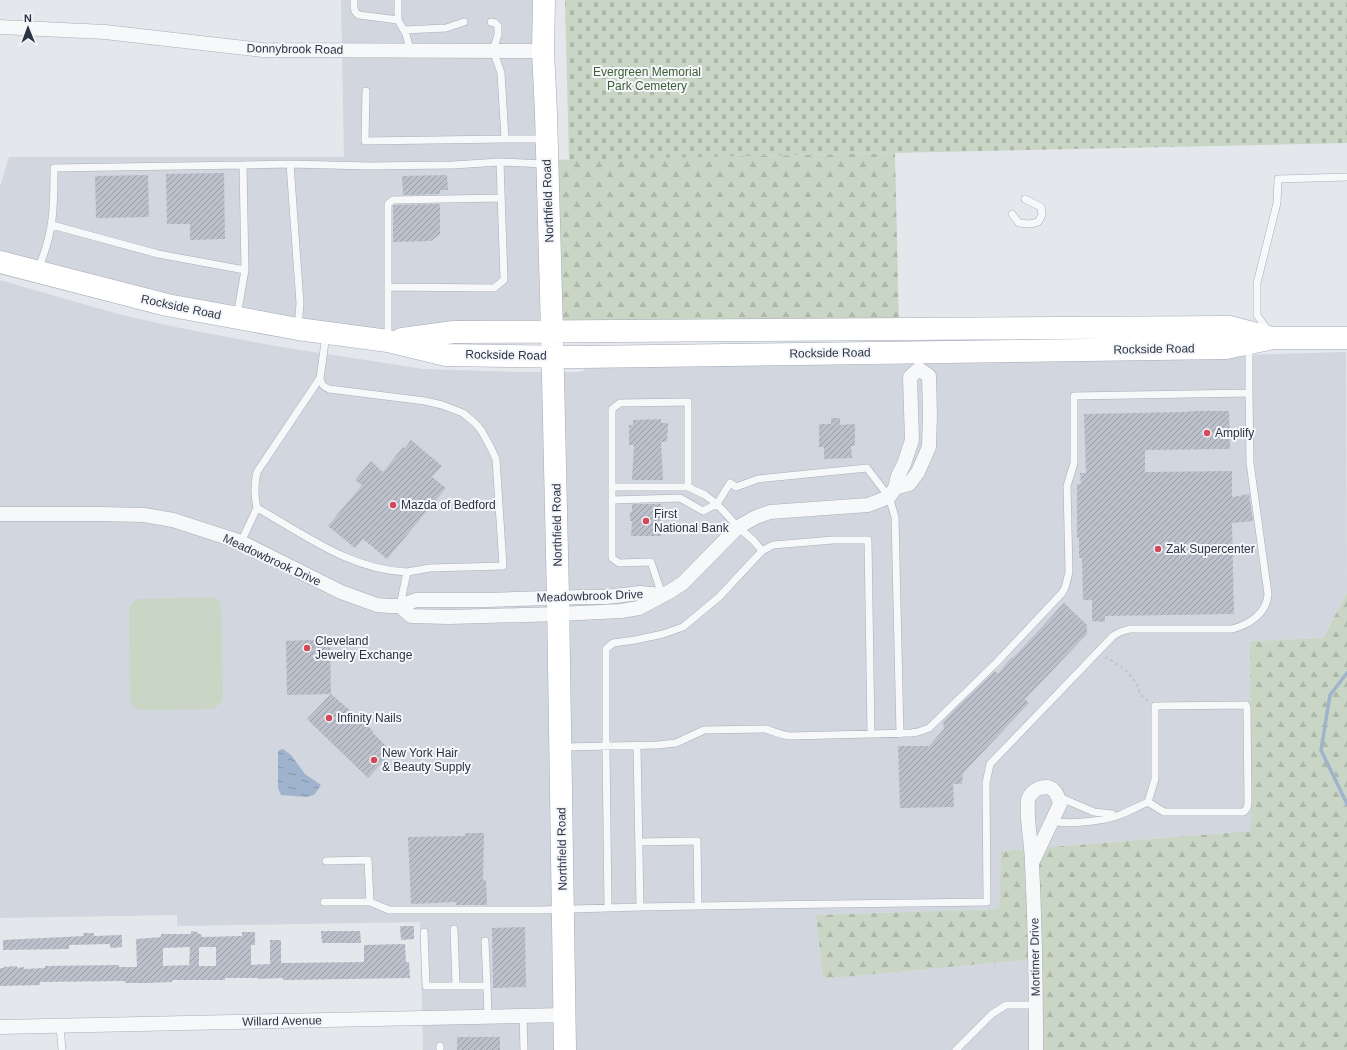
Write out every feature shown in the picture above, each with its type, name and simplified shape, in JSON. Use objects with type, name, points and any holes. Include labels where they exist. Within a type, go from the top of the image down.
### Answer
[{"type":"main road","name":"Northfield Road","points":[[544,0],[543,51],[553,356],[561,747],[565,1050]]},
{"type":"main road","name":"Rockside Road","points":[[0,262],[160,303],[327,334],[388,341],[446,355],[919,360],[1226,348],[1273,338],[1347,338]]},
{"type":"main road","name":"Rockside Road","points":[[388,341],[454,332],[919,329],[1229,328],[1273,338]]},
{"type":"street","name":"Donnybrook Road","points":[[0,27],[105,32],[264,50],[543,51]]},
{"type":"street","points":[[892,493],[912,440],[910,377],[919,360],[919,329]]},
{"type":"street","points":[[662,595],[683,583],[738,526],[756,517],[770,512],[868,505],[909,484],[918,472],[929,447],[929,376],[919,360]]},
{"type":"street","name":"Meadowbrook Drive","points":[[0,514],[144,515],[173,520],[241,542],[341,592],[377,605],[400,606],[416,600],[488,600],[558,606],[606,597],[640,593],[662,595]]},
{"type":"street","name":"Mortimer Drive","points":[[1032,863],[1060,804],[1059,797],[1054,790],[1044,787],[1034,792],[1028,799],[1032,863],[1036,1050]]},
{"type":"street","name":"Willard Avenue","points":[[0,1027],[565,1015]]},
{"type":"lane","points":[[354,0],[354,8],[359,16],[398,20]]},
{"type":"lane","points":[[398,0],[398,20],[404,30],[410,50]]},
{"type":"lane","points":[[404,30],[446,28],[464,22]]},
{"type":"lane","points":[[491,22],[495,23],[498,29],[498,35],[493,50],[501,73],[505,139]]},
{"type":"lane","points":[[366,91],[366,141],[546,139]]},
{"type":"lane","points":[[388,287],[494,288],[504,280],[500,162]]},
{"type":"lane","points":[[37,272],[48,243],[52,225],[54,211],[54,168],[290,164],[368,166],[454,165],[500,162],[547,164]]},
{"type":"lane","points":[[290,164],[300,303],[298,329]]},
{"type":"lane","points":[[236,318],[245,270],[243,165]]},
{"type":"lane","points":[[1273,338],[1257,315],[1257,283],[1277,203],[1278,178],[1347,177]]},
{"type":"lane","points":[[388,341],[388,204],[393,200],[501,198]]},
{"type":"lane","points":[[1012,214],[1019,223],[1030,224],[1038,222],[1042,215],[1041,207],[1025,199]]},
{"type":"lane","points":[[52,225],[158,254],[245,270]]},
{"type":"lane","points":[[257,508],[340,555],[387,570],[407,572],[430,568],[503,566],[496,459],[491,448],[475,423],[463,413],[442,405],[425,401],[324,388],[320,378],[327,334]]},
{"type":"lane","points":[[324,902],[370,902],[389,910],[563,909],[987,902],[986,783],[990,764],[1113,636],[1130,629],[1232,629],[1243,626],[1257,616],[1268,601],[1250,463],[1249,343]]},
{"type":"lane","points":[[241,542],[257,508],[254,493],[254,482],[257,472],[320,378]]},
{"type":"lane","points":[[561,747],[637,746],[676,743],[704,730],[765,729],[790,736],[900,734],[918,732],[928,728],[997,662],[1062,594],[1065,588],[1069,572],[1067,486],[1074,463],[1074,396],[1249,393]]},
{"type":"lane","points":[[662,595],[652,562],[619,563],[612,558],[612,409],[620,403],[688,402],[688,487]]},
{"type":"lane","points":[[612,500],[680,498],[703,511],[717,504],[730,483],[736,487],[758,479],[867,468],[892,493],[895,517],[900,734]]},
{"type":"lane","points":[[612,488],[688,487],[705,495],[717,504],[762,551]]},
{"type":"lane","points":[[608,908],[606,649],[613,642],[635,640],[663,634],[683,627],[719,597],[762,551],[773,545],[833,540],[868,540],[871,734]]},
{"type":"lane","points":[[400,606],[407,572]]},
{"type":"lane","points":[[1052,821],[1062,824],[1094,820],[1118,815],[1148,802],[1155,779],[1156,706],[1246,705],[1248,708],[1248,803],[1244,812],[1164,812],[1148,802]]},
{"type":"lane","points":[[637,746],[640,907]]},
{"type":"lane","points":[[1059,797],[1094,812],[1118,815]]},
{"type":"lane","points":[[639,842],[697,841],[698,906]]},
{"type":"lane","points":[[326,861],[368,860],[370,902]]},
{"type":"lane","points":[[454,929],[456,986]]},
{"type":"lane","points":[[424,932],[426,986],[487,986]]},
{"type":"lane","points":[[485,941],[488,1017]]},
{"type":"lane","points":[[956,1050],[992,1014],[1006,1005],[1036,1005]]},
{"type":"lane","points":[[523,1017],[524,1050]]},
{"type":"lane","points":[[60,1026],[62,1050]]},
{"type":"path","points":[[1098,652],[1121,666],[1135,681],[1140,696],[1156,706]]},
{"type":"shaded area","points":[[341,0],[544,0],[552,332],[388,341],[0,262],[0,187],[9,157],[344,157]]},
{"type":"shaded area","points":[[0,280],[118,314],[180,328],[275,346],[423,369],[516,372],[579,372],[583,371],[588,365],[803,362],[860,365],[1056,361],[1346,352],[1347,593],[1323,638],[1250,641],[1251,831],[1001,851],[999,909],[816,915],[823,979],[1035,959],[1036,1050],[423,1050],[420,922],[177,926],[177,915],[0,918]]},
{"type":"green space","name":"Evergreen Memorial Park Cemetery","points":[[565,0],[1347,0],[1347,143],[569,160]]},
{"type":"green space","points":[[895,153],[899,329],[552,332],[547,160]]},
{"type":"green space","points":[[1347,593],[1347,1050],[1036,1050],[1035,959],[823,979],[816,915],[999,909],[1001,851],[1251,831],[1250,641],[1323,638]]},
{"type":"green space","points":[[212,597],[219,601],[221,608],[222,701],[214,709],[141,710],[134,707],[130,700],[129,609],[134,601],[139,599]]},
{"type":"water","points":[[283,749],[291,755],[305,774],[321,785],[314,795],[306,797],[281,795],[278,788],[278,751]]},
{"type":"building","points":[[224,173],[225,239],[190,240],[190,224],[167,224],[166,174]]},
{"type":"building","points":[[148,175],[149,217],[96,218],[95,176]]},
{"type":"building","points":[[447,175],[448,190],[440,190],[440,194],[403,195],[402,176]]},
{"type":"building","points":[[440,204],[440,234],[431,241],[393,242],[393,206]]},
{"type":"building","points":[[1229,411],[1230,449],[1145,450],[1145,472],[1232,471],[1232,497],[1249,494],[1253,521],[1232,523],[1234,614],[1105,616],[1105,622],[1092,621],[1092,600],[1083,600],[1082,558],[1079,558],[1079,538],[1077,538],[1077,484],[1081,484],[1080,473],[1086,473],[1084,414]]},
{"type":"building","points":[[831,418],[840,418],[840,425],[855,424],[855,446],[851,446],[852,458],[824,459],[824,447],[819,447],[819,424],[831,424]]},
{"type":"building","points":[[661,419],[661,423],[668,423],[667,442],[661,442],[663,480],[632,480],[634,445],[629,445],[629,425],[633,425],[633,420]]},
{"type":"building","points":[[411,440],[442,466],[432,477],[446,488],[387,559],[363,539],[355,548],[328,526],[362,485],[355,480],[371,461],[383,472],[403,447],[405,448]]},
{"type":"building","points":[[632,504],[661,504],[661,536],[631,536],[632,521],[630,521],[630,512],[632,512]]},
{"type":"building","points":[[1064,603],[1087,625],[1087,634],[1025,699],[1029,703],[963,773],[962,784],[953,784],[954,807],[900,808],[898,746],[929,746],[944,729],[943,722],[954,710],[995,671],[998,674],[1007,662],[1012,657],[1013,658]]},
{"type":"building","points":[[330,639],[331,694],[287,695],[286,641]]},
{"type":"building","points":[[331,694],[362,720],[392,752],[368,778],[307,719]]},
{"type":"building","points":[[465,833],[484,833],[483,880],[486,880],[487,905],[456,905],[456,902],[411,904],[408,837],[465,836]]},
{"type":"building","points":[[400,926],[414,926],[414,939],[401,940]]},
{"type":"building","points":[[525,927],[526,987],[493,988],[492,928]]},
{"type":"building","points":[[191,931],[198,932],[198,934],[201,934],[202,937],[242,936],[242,932],[255,932],[255,945],[251,945],[251,965],[270,964],[270,940],[281,940],[281,963],[364,962],[364,945],[405,944],[406,962],[409,962],[410,978],[283,980],[283,978],[225,978],[225,980],[172,980],[172,982],[146,983],[125,983],[125,981],[40,982],[40,985],[0,986],[0,968],[4,967],[17,966],[17,968],[24,967],[24,969],[45,968],[45,966],[119,965],[119,967],[137,967],[136,939],[161,937],[161,934],[191,934]],"holes":[[[190,947],[189,965],[163,966],[163,948]],[[199,947],[216,947],[216,966],[199,966]]]},
{"type":"building","points":[[321,931],[360,931],[361,943],[322,943]]},
{"type":"building","points":[[83,933],[94,933],[94,936],[122,935],[122,947],[110,948],[110,944],[69,945],[69,949],[3,950],[3,940],[84,936]]},
{"type":"building","points":[[457,1037],[500,1037],[500,1050],[457,1050]]},
{"type":"waterway","points":[[1347,673],[1330,695],[1321,750],[1347,804]]},
{"type":"place","name":"Amplify","points":[[1207,433]]},
{"type":"place","name":"Mazda of Bedford","points":[[393,505]]},
{"type":"place","name":"First National Bank","points":[[646,521]]},
{"type":"place","name":"Zak Supercenter","points":[[1158,549]]},
{"type":"place","name":"Cleveland Jewelry Exchange","points":[[307,648]]},
{"type":"place","name":"Infinity Nails","points":[[329,718]]},
{"type":"place","name":"New York Hair & Beauty Supply","points":[[374,760]]}]
